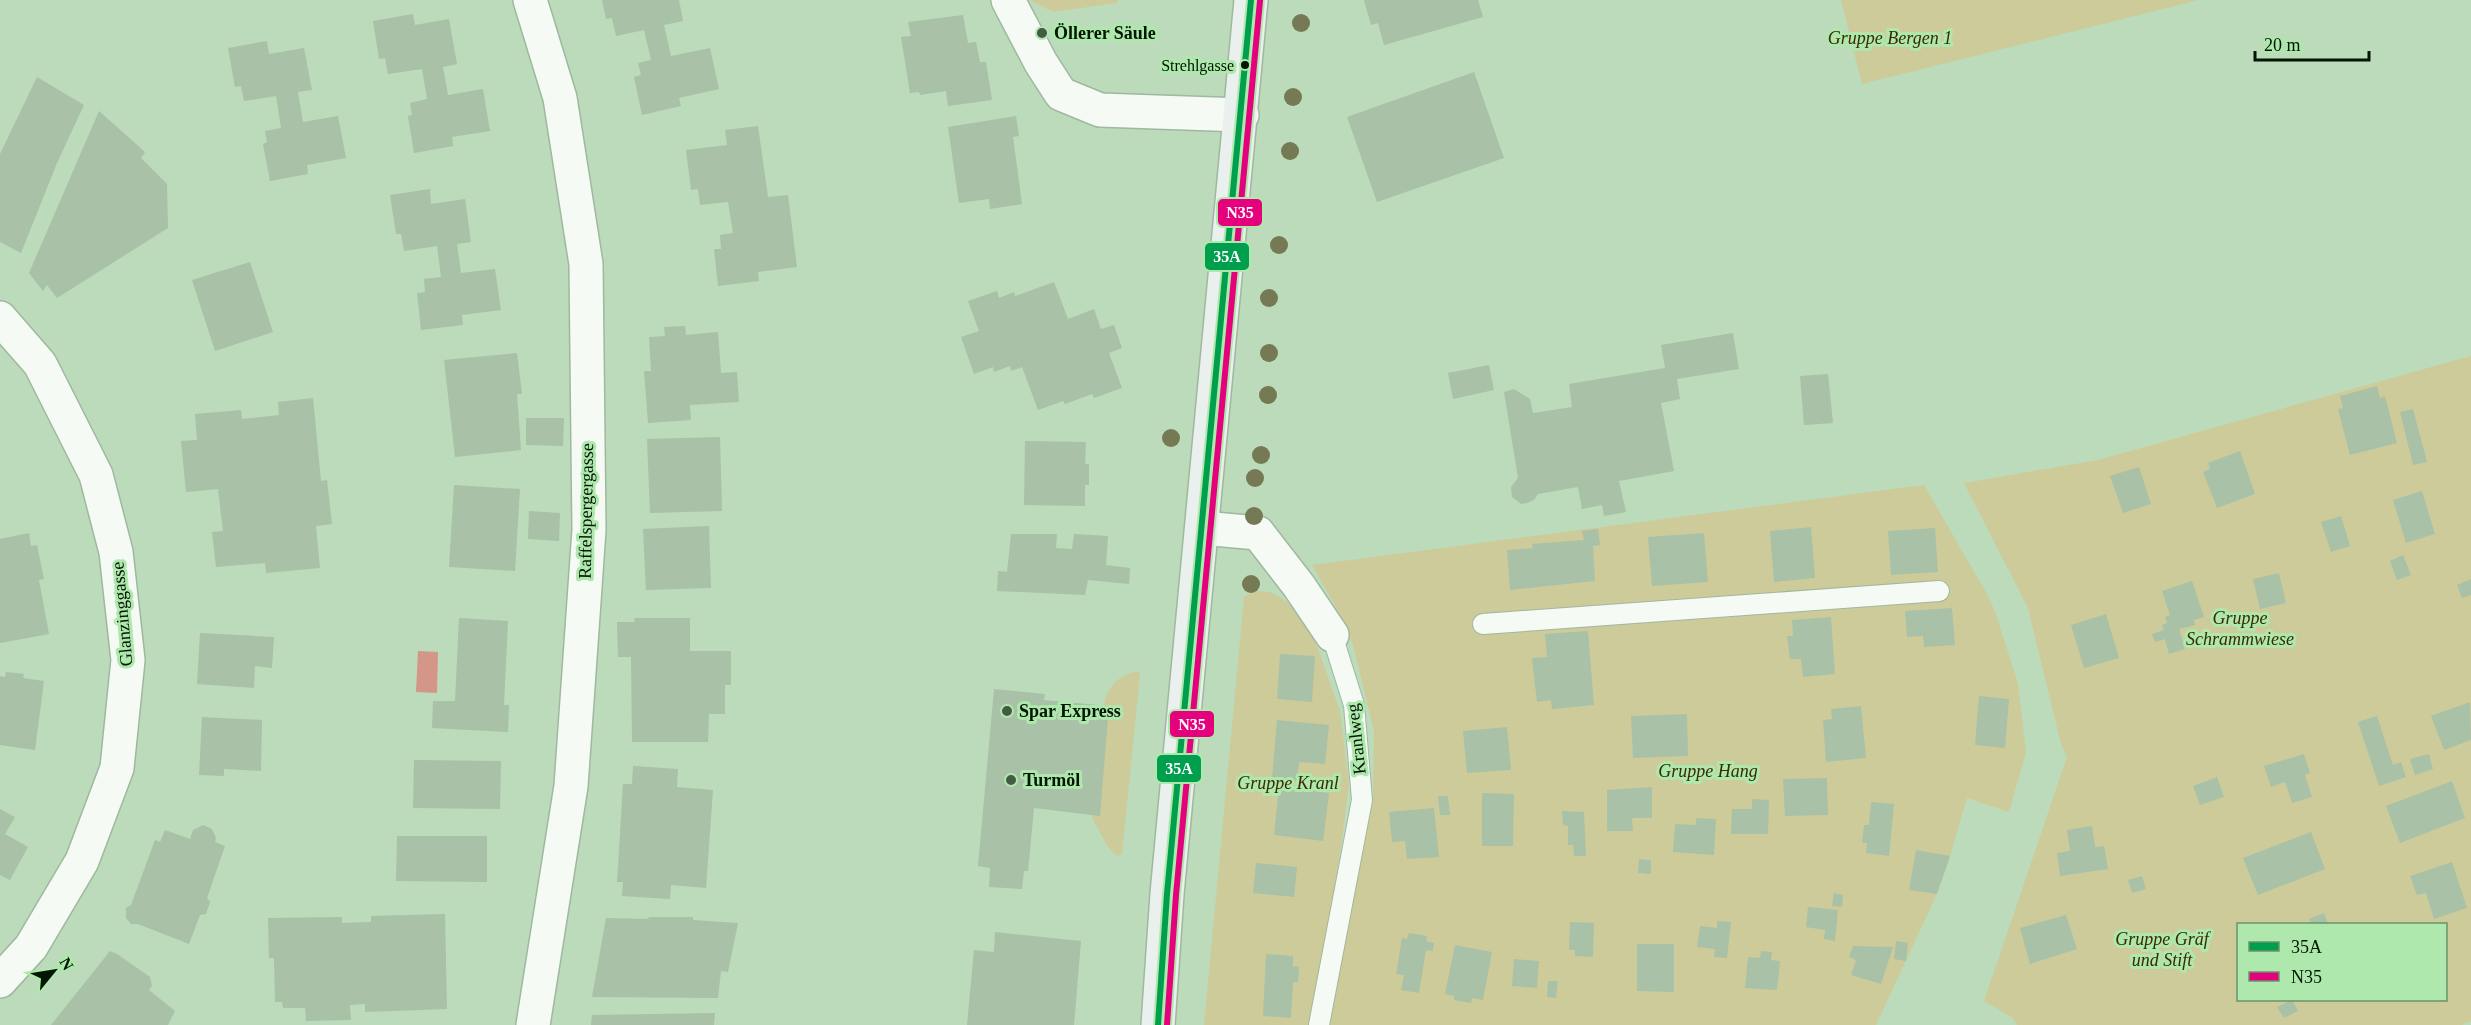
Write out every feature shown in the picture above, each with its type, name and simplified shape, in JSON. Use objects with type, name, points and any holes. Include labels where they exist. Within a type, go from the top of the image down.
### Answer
[{"type":"main road","points":[[1158,1025],[1167,894],[1251,0]]},
{"type":"street","name":"Raffelspergergasse","points":[[530,0],[560,98],[586,264],[589,530],[571,786],[533,1025]]},
{"type":"street","points":[[1008,0],[1041,63],[1062,94],[1100,110],[1242,115]]},
{"type":"street","name":"Glanzinggasse","points":[[0,318],[40,364],[96,475],[117,552],[128,660],[117,768],[82,861],[32,947],[0,981]]},
{"type":"street","name":"Kranlweg","points":[[1202,528],[1258,533],[1299,586],[1332,635]]},
{"type":"lane","points":[[1483,624],[1939,591]]},
{"type":"lane","name":"Kranlweg","points":[[1319,1025],[1362,800],[1354,705],[1332,635]]},
{"type":"green space","points":[[1030,0],[1117,0],[1117,3],[1053,12]]},
{"type":"green space","name":"Gruppe Bergen 1","points":[[1841,0],[2199,0],[1862,84]]},
{"type":"green space","name":"Gruppe Schrammwiese","points":[[2471,356],[2471,1021],[2462,1025],[2017,1025],[2013,1018],[1984,1001],[2067,757],[2061,744],[2028,608],[1964,483],[2098,460]]},
{"type":"green space","name":"Gruppe Hang","points":[[1924,485],[1987,594],[1996,614],[2018,684],[2026,752],[2009,812],[1967,798],[1935,898],[1876,1025],[1329,1025],[1355,879],[1373,800],[1374,731],[1353,645],[1341,616],[1312,565]]},
{"type":"green space","name":"Gruppe Kranl","points":[[1256,591],[1270,592],[1286,601],[1303,617],[1317,646],[1340,711],[1349,784],[1339,862],[1309,1025],[1204,1025],[1244,597]]},
{"type":"green space","points":[[1137,671],[1140,675],[1122,854],[1117,856],[1108,847],[1092,818],[1104,706],[1107,694],[1114,683]]},
{"type":"shaded area","points":[[418,651],[438,652],[437,693],[416,692]]},
{"type":"building","points":[[602,0],[679,0],[683,21],[664,25],[671,56],[710,48],[719,89],[679,98],[681,106],[642,115],[634,77],[641,75],[638,63],[651,60],[644,30],[616,36],[612,18],[606,19]]},
{"type":"building","points":[[1364,0],[1478,0],[1483,17],[1384,45],[1378,23],[1371,25]]},
{"type":"building","points":[[413,14],[415,25],[449,19],[457,64],[443,67],[448,95],[483,89],[490,131],[452,137],[453,146],[414,153],[408,116],[412,115],[410,103],[427,99],[422,69],[388,74],[385,58],[379,59],[373,21]]},
{"type":"building","points":[[963,15],[968,43],[976,42],[980,62],[986,62],[992,100],[948,106],[946,91],[920,95],[919,92],[910,93],[901,37],[911,36],[908,22]]},
{"type":"building","points":[[267,41],[269,54],[304,48],[312,90],[298,92],[303,122],[338,116],[346,158],[307,165],[308,174],[270,181],[263,144],[267,142],[265,131],[281,128],[276,96],[244,101],[241,86],[235,87],[228,48]]},
{"type":"building","points":[[1474,72],[1504,158],[1377,202],[1347,117]]},
{"type":"building","points":[[37,77],[84,105],[57,163],[21,253],[0,242],[0,154]]},
{"type":"building","points":[[99,111],[145,152],[141,158],[167,184],[168,228],[57,298],[47,285],[43,291],[29,273]]},
{"type":"building","points":[[1016,116],[1019,136],[1013,137],[1022,204],[990,209],[989,199],[959,203],[948,127]]},
{"type":"building","points":[[758,126],[768,197],[788,195],[797,267],[758,272],[759,281],[718,286],[714,249],[721,249],[720,235],[733,233],[728,202],[700,205],[698,189],[691,190],[686,150],[727,145],[725,130]]},
{"type":"building","points":[[430,189],[431,204],[465,199],[471,242],[457,244],[461,273],[495,269],[501,310],[462,315],[463,325],[421,330],[417,293],[425,292],[424,279],[441,277],[437,246],[404,251],[401,234],[396,234],[390,195]]},
{"type":"building","points":[[250,262],[273,332],[215,351],[192,280]]},
{"type":"building","points":[[1054,282],[1068,319],[1094,309],[1101,329],[1114,325],[1122,348],[1109,353],[1122,388],[1094,398],[1092,394],[1065,404],[1063,401],[1038,410],[1022,367],[1011,371],[1010,366],[994,372],[993,367],[974,374],[961,337],[979,331],[968,301],[997,291],[999,298],[1014,292],[1015,296]]},
{"type":"building","points":[[685,326],[686,335],[718,332],[721,373],[737,372],[739,402],[690,405],[691,420],[648,423],[644,371],[651,371],[649,337],[665,336],[664,327]]},
{"type":"building","points":[[1733,333],[1739,369],[1677,379],[1680,399],[1661,403],[1674,471],[1619,481],[1626,512],[1604,516],[1602,505],[1582,509],[1578,487],[1538,494],[1534,500],[1521,504],[1512,497],[1511,487],[1518,478],[1504,392],[1514,389],[1530,399],[1533,413],[1572,407],[1569,384],[1665,368],[1661,345]]},
{"type":"building","points":[[517,353],[522,394],[517,394],[521,450],[455,457],[444,360]]},
{"type":"building","points":[[1489,365],[1494,390],[1453,399],[1448,373]]},
{"type":"building","points":[[1828,374],[1833,423],[1804,425],[1800,376]]},
{"type":"building","points":[[2377,386],[2380,398],[2385,396],[2397,443],[2350,455],[2338,409],[2343,408],[2340,396]]},
{"type":"building","points":[[313,398],[321,481],[327,480],[332,524],[316,526],[320,568],[266,573],[265,563],[216,567],[212,532],[223,531],[218,489],[186,492],[181,441],[197,440],[195,414],[241,410],[242,419],[279,415],[278,402]]},
{"type":"building","points":[[2413,409],[2427,462],[2413,465],[2400,412]]},
{"type":"building","points":[[526,418],[564,418],[563,446],[526,445]]},
{"type":"building","points":[[720,437],[722,511],[650,513],[647,439]]},
{"type":"building","points":[[1025,441],[1086,442],[1085,464],[1089,464],[1089,485],[1085,485],[1085,506],[1024,505]]},
{"type":"building","points":[[2240,451],[2255,494],[2217,508],[2203,472],[2210,469],[2208,463]]},
{"type":"building","points":[[2139,467],[2151,504],[2123,513],[2110,476]]},
{"type":"building","points":[[454,485],[520,489],[515,571],[449,567]]},
{"type":"building","points":[[2422,491],[2435,534],[2406,543],[2393,500]]},
{"type":"building","points":[[529,511],[560,513],[559,541],[528,539]]},
{"type":"building","points":[[2341,516],[2350,546],[2331,552],[2321,522]]},
{"type":"building","points":[[709,526],[711,588],[646,590],[643,529]]},
{"type":"building","points":[[1811,527],[1815,578],[1774,582],[1770,531]]},
{"type":"building","points":[[1935,528],[1938,572],[1891,575],[1888,531]]},
{"type":"building","points":[[1598,529],[1600,545],[1593,546],[1595,581],[1510,590],[1507,550],[1533,548],[1532,544],[1584,540],[1582,531]]},
{"type":"building","points":[[29,533],[31,546],[37,545],[44,579],[39,580],[49,634],[0,643],[0,539]]},
{"type":"building","points":[[1704,533],[1708,582],[1652,586],[1648,537]]},
{"type":"building","points":[[1011,534],[1057,534],[1056,548],[1072,549],[1074,534],[1108,536],[1106,565],[1130,568],[1129,584],[1088,580],[1085,595],[997,591],[998,571],[1007,572]]},
{"type":"building","points":[[2403,555],[2411,575],[2397,580],[2390,561]]},
{"type":"building","points":[[2279,573],[2286,603],[2260,609],[2253,579]]},
{"type":"building","points":[[2471,579],[2471,595],[2462,598],[2457,585]]},
{"type":"building","points":[[2192,581],[2204,617],[2194,620],[2195,625],[2179,629],[2185,649],[2169,654],[2165,639],[2155,642],[2152,634],[2164,630],[2162,625],[2167,623],[2165,617],[2170,615],[2162,591]]},
{"type":"building","points":[[1952,608],[1955,645],[1924,647],[1923,636],[1907,637],[1905,611]]},
{"type":"building","points":[[2106,614],[2119,658],[2084,668],[2071,625]]},
{"type":"building","points":[[1831,617],[1835,674],[1803,677],[1801,659],[1790,659],[1787,636],[1793,636],[1792,620]]},
{"type":"building","points":[[459,618],[508,621],[504,705],[509,705],[508,732],[432,728],[433,701],[455,701]]},
{"type":"building","points":[[634,618],[690,618],[690,651],[731,651],[731,685],[725,685],[725,714],[709,714],[708,742],[632,742],[631,657],[618,657],[617,622],[635,622]]},
{"type":"building","points":[[1588,631],[1594,705],[1552,709],[1551,700],[1537,702],[1532,658],[1547,657],[1545,634]]},
{"type":"building","points":[[200,633],[274,637],[272,668],[255,666],[254,688],[197,684]]},
{"type":"building","points":[[1280,654],[1315,656],[1312,702],[1277,699]]},
{"type":"building","points":[[6,672],[24,674],[23,678],[44,681],[35,750],[0,745],[0,676],[5,677]]},
{"type":"building","points":[[994,689],[1045,694],[1044,700],[1109,706],[1100,816],[1034,808],[1028,871],[1024,871],[1022,889],[989,887],[990,868],[978,866]]},
{"type":"building","points":[[1979,696],[2009,699],[2005,748],[1975,745]]},
{"type":"building","points":[[2470,702],[2471,740],[2444,750],[2431,716]]},
{"type":"building","points":[[1861,706],[1866,758],[1826,762],[1823,720],[1832,719],[1831,709]]},
{"type":"building","points":[[1687,714],[1688,756],[1633,758],[1631,716]]},
{"type":"building","points":[[2377,716],[2393,765],[2401,762],[2406,777],[2379,786],[2358,722]]},
{"type":"building","points":[[202,717],[262,720],[261,771],[224,769],[224,776],[199,775]]},
{"type":"building","points":[[1277,720],[1329,725],[1325,764],[1299,762],[1297,781],[1272,778]]},
{"type":"building","points":[[1507,727],[1511,770],[1467,773],[1463,731]]},
{"type":"building","points":[[2304,754],[2310,773],[2305,775],[2312,797],[2292,803],[2285,782],[2271,787],[2264,766]]},
{"type":"building","points":[[2429,754],[2433,769],[2415,775],[2410,759]]},
{"type":"building","points":[[414,760],[501,761],[500,809],[413,808]]},
{"type":"building","points":[[633,766],[678,769],[677,787],[713,790],[706,888],[671,885],[670,899],[622,896],[623,882],[617,882],[623,784],[632,784]]},
{"type":"building","points":[[2217,777],[2224,797],[2200,805],[2193,786]]},
{"type":"building","points":[[1827,778],[1828,815],[1785,816],[1783,779]]},
{"type":"building","points":[[2452,781],[2465,818],[2400,843],[2386,806]]},
{"type":"building","points":[[1279,787],[1329,793],[1323,841],[1274,835]]},
{"type":"building","points":[[1652,787],[1652,818],[1632,818],[1633,831],[1607,831],[1607,790]]},
{"type":"building","points":[[1482,793],[1514,794],[1513,846],[1482,846]]},
{"type":"building","points":[[1438,796],[1448,796],[1450,815],[1440,815]]},
{"type":"building","points":[[1752,799],[1769,800],[1768,834],[1731,834],[1732,809],[1752,809]]},
{"type":"building","points":[[1871,802],[1894,804],[1889,856],[1866,853],[1867,843],[1862,843],[1864,825],[1869,825]]},
{"type":"building","points":[[1434,808],[1439,857],[1407,859],[1405,841],[1392,842],[1389,812]]},
{"type":"building","points":[[0,809],[15,817],[5,834],[28,847],[10,880],[0,875]]},
{"type":"building","points":[[1562,811],[1584,812],[1586,856],[1574,856],[1573,845],[1568,845],[1568,826],[1563,825]]},
{"type":"building","points":[[1696,818],[1716,819],[1714,855],[1673,852],[1675,824],[1696,825]]},
{"type":"building","points":[[203,825],[212,829],[216,838],[215,842],[225,846],[207,898],[210,902],[206,914],[200,915],[189,944],[138,924],[131,924],[126,918],[126,908],[131,905],[155,840],[160,842],[165,830],[190,839],[193,830]]},
{"type":"building","points":[[2092,826],[2095,847],[2104,846],[2108,869],[2060,876],[2057,853],[2070,851],[2067,830]]},
{"type":"building","points":[[2311,832],[2325,869],[2258,895],[2243,858]]},
{"type":"building","points":[[397,836],[487,836],[487,882],[396,881]]},
{"type":"building","points":[[1916,850],[1950,856],[1937,894],[1909,890]]},
{"type":"building","points":[[1639,859],[1651,860],[1651,874],[1638,873]]},
{"type":"building","points":[[2452,862],[2467,908],[2434,919],[2426,893],[2417,895],[2410,876]]},
{"type":"building","points":[[1256,863],[1297,867],[1294,897],[1253,893]]},
{"type":"building","points":[[2142,876],[2146,889],[2132,893],[2128,880]]},
{"type":"building","points":[[1834,893],[1843,895],[1842,907],[1832,906]]},
{"type":"building","points":[[1808,907],[1838,910],[1835,941],[1824,939],[1825,930],[1806,927]]},
{"type":"building","points":[[2324,913],[2328,923],[2311,923],[2309,919]]},
{"type":"building","points":[[445,914],[447,1009],[365,1012],[365,1004],[350,1005],[351,1020],[306,1021],[305,1008],[283,1008],[282,1002],[275,1002],[274,958],[269,958],[268,918],[342,917],[342,923],[371,922],[371,916]]},
{"type":"building","points":[[2066,915],[2077,949],[2030,964],[2020,928]]},
{"type":"building","points":[[649,917],[693,917],[693,920],[738,923],[728,972],[721,971],[718,998],[592,997],[606,918],[648,919]]},
{"type":"building","points":[[1717,921],[1731,922],[1727,958],[1714,957],[1715,949],[1697,947],[1700,926],[1717,928]]},
{"type":"building","points":[[1570,922],[1594,923],[1593,957],[1575,956],[1575,950],[1569,950]]},
{"type":"building","points":[[995,932],[1081,941],[1074,1025],[967,1025],[974,950],[994,952]]},
{"type":"building","points":[[1409,933],[1427,936],[1426,941],[1434,943],[1433,951],[1426,950],[1419,993],[1401,990],[1404,975],[1396,974],[1402,938],[1407,939]]},
{"type":"building","points":[[1896,941],[1908,943],[1906,961],[1894,959]]},
{"type":"building","points":[[1637,944],[1674,944],[1674,992],[1637,991]]},
{"type":"building","points":[[1455,945],[1492,952],[1483,1000],[1472,998],[1471,1003],[1454,1000],[1454,996],[1445,994]]},
{"type":"building","points":[[1853,946],[1893,947],[1881,984],[1851,975],[1856,960],[1849,957]]},
{"type":"building","points":[[110,951],[150,977],[152,986],[149,990],[175,1011],[168,1025],[51,1025]]},
{"type":"building","points":[[1761,951],[1772,952],[1771,960],[1780,961],[1777,990],[1745,988],[1748,957],[1760,958]]},
{"type":"building","points":[[1266,954],[1293,956],[1293,966],[1299,967],[1298,982],[1293,982],[1291,1018],[1263,1016]]},
{"type":"building","points":[[1514,959],[1539,961],[1537,988],[1512,986]]},
{"type":"building","points":[[1548,981],[1558,981],[1556,998],[1547,997]]},
{"type":"building","points":[[2293,1001],[2298,1011],[2284,1018],[2277,1007]]},
{"type":"building","points":[[715,1013],[714,1025],[591,1025],[592,1015]]},
{"type":"transit line","name":"35A","points":[[1158,1025],[1167,894],[1251,0]]},
{"type":"transit line","name":"N35","points":[[1167,1025],[1176,895],[1260,1]]},
{"type":"place","name":"Öllerer Säule","points":[[1042,33]]},
{"type":"place","name":"Strehlgasse","points":[[1245,65]]},
{"type":"place","name":"Spar Express","points":[[1007,711]]},
{"type":"place","name":"Turmöl","points":[[1011,780]]},
{"type":"park label","name":"Gruppe Gräf und Stift","points":[[2162,949]]}]
